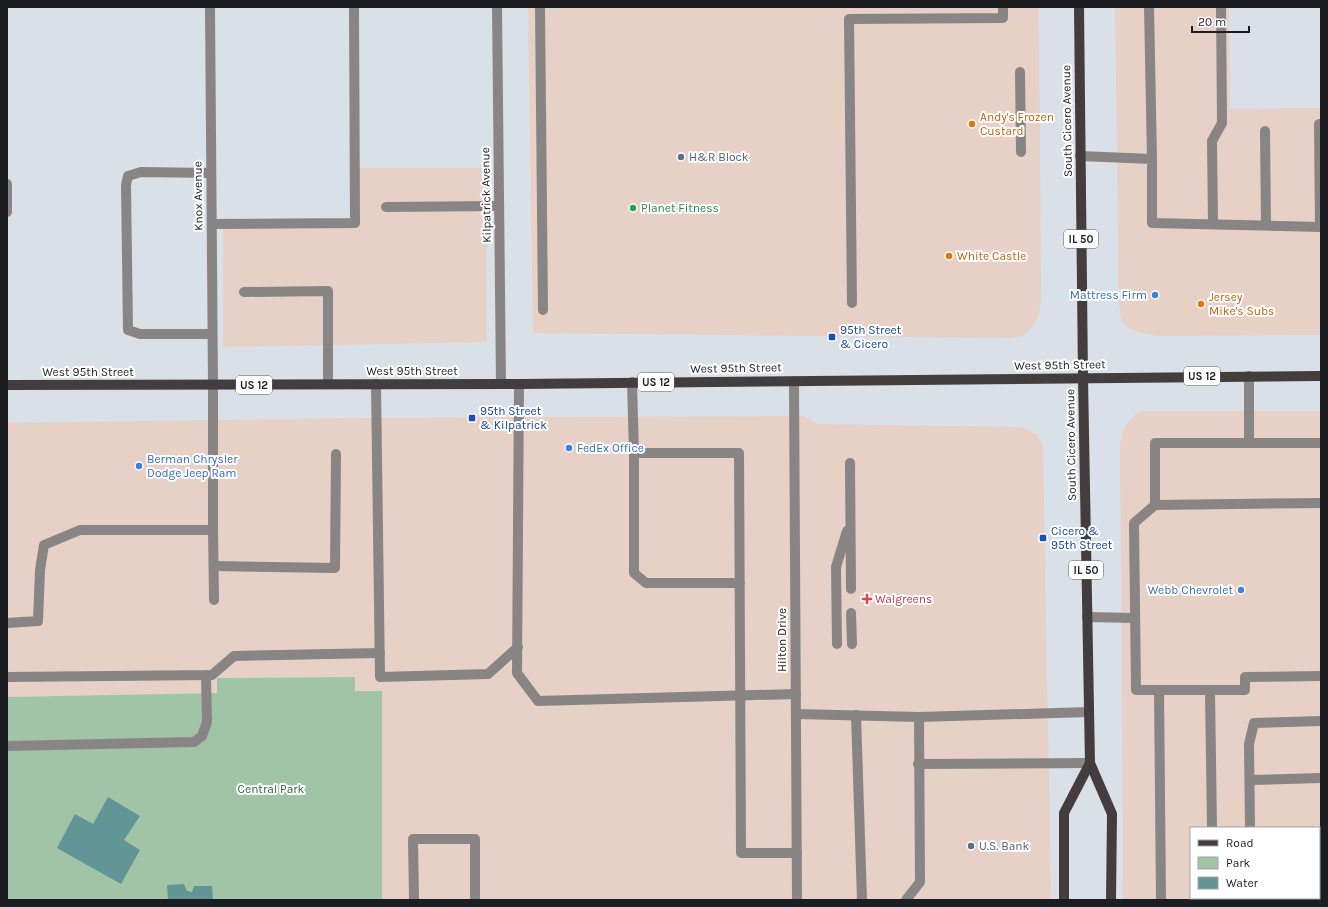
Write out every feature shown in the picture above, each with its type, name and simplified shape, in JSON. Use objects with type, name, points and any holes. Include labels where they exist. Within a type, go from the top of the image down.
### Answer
[{"type":"main road","name":"South Cicero Avenue","points":[[1079,7],[1083,378],[1090,763],[1112,814],[1111,900]]},
{"type":"main road","name":"West 95th Street","points":[[7,385],[518,384],[1321,376]]},
{"type":"main road","name":"South Cicero Avenue","points":[[1064,900],[1064,813],[1090,763]]},
{"type":"street","name":"Knox Avenue","points":[[210,7],[214,600]]},
{"type":"street","points":[[212,224],[355,222],[354,7]]},
{"type":"street","name":"Kilpatrick Avenue","points":[[497,7],[501,384]]},
{"type":"street","points":[[540,7],[543,310]]},
{"type":"street","points":[[852,303],[849,19],[1003,18],[1003,7]]},
{"type":"street","points":[[1149,7],[1152,223],[1320,227],[1319,124]]},
{"type":"street","points":[[1213,224],[1212,141],[1222,123],[1220,7]]},
{"type":"street","points":[[1020,72],[1022,152]]},
{"type":"street","points":[[1265,131],[1266,225]]},
{"type":"street","points":[[1080,156],[1152,158]]},
{"type":"street","points":[[211,173],[142,172],[128,176],[126,185],[128,330],[133,333],[140,334],[212,334]]},
{"type":"street","points":[[7,184],[7,212]]},
{"type":"street","points":[[386,206],[499,206]]},
{"type":"street","points":[[244,292],[328,291],[328,384]]},
{"type":"street","points":[[1248,376],[1248,443]]},
{"type":"street","name":"Hilton Drive","points":[[794,381],[797,900]]},
{"type":"street","points":[[632,382],[634,453],[634,573],[646,583],[740,583]]},
{"type":"street","points":[[376,384],[380,677],[488,674],[518,647]]},
{"type":"street","points":[[518,384],[517,673],[538,701],[796,694]]},
{"type":"street","points":[[1155,505],[1155,443],[1321,443]]},
{"type":"street","points":[[634,453],[739,453],[741,854],[797,853]]},
{"type":"street","points":[[214,566],[335,568],[336,454]]},
{"type":"street","points":[[850,463],[851,589]]},
{"type":"street","points":[[1321,503],[1155,505],[1134,523],[1136,690],[1245,690],[1245,677],[1321,676]]},
{"type":"street","points":[[837,644],[836,568],[850,521]]},
{"type":"street","points":[[7,624],[38,621],[40,570],[44,545],[80,530],[213,530]]},
{"type":"street","points":[[852,613],[852,644]]},
{"type":"street","points":[[1087,617],[1136,618]]},
{"type":"street","points":[[7,677],[212,675],[234,656],[380,653]]},
{"type":"street","points":[[7,746],[194,742],[202,736],[207,722],[206,675]]},
{"type":"street","points":[[1158,690],[1161,900]]},
{"type":"street","points":[[1210,690],[1212,827]]},
{"type":"street","points":[[796,714],[919,717],[1089,712]]},
{"type":"street","points":[[856,715],[862,900]]},
{"type":"street","points":[[906,900],[920,882],[918,764],[919,717]]},
{"type":"street","points":[[1250,827],[1249,744],[1254,723],[1321,721]]},
{"type":"street","points":[[918,764],[1090,763]]},
{"type":"street","points":[[1250,780],[1321,778]]},
{"type":"street","points":[[414,900],[413,840],[475,839],[475,900]]},
{"type":"shaded area","points":[[528,7],[1039,7],[1041,300],[1039,315],[1034,325],[1023,336],[1011,338],[533,333]]},
{"type":"shaded area","points":[[1115,7],[1229,7],[1230,109],[1321,108],[1321,335],[1157,336],[1141,333],[1127,327],[1121,319],[1119,301]]},
{"type":"shaded area","points":[[355,168],[487,168],[487,342],[223,347],[223,224],[355,222]]},
{"type":"shaded area","points":[[1144,411],[1321,411],[1321,900],[1123,900],[1120,443],[1124,429],[1137,413]]},
{"type":"shaded area","points":[[803,416],[818,424],[1023,427],[1037,435],[1043,445],[1051,900],[382,900],[382,691],[355,691],[355,677],[217,678],[217,693],[7,697],[7,423],[363,418]]},
{"type":"green space","name":"Central Park","points":[[355,677],[355,691],[382,691],[382,900],[7,900],[7,697],[217,693],[217,678]]},
{"type":"water","points":[[108,797],[140,816],[124,840],[140,850],[121,884],[57,848],[75,814],[93,824]]},
{"type":"water","points":[[184,884],[187,891],[192,892],[194,886],[212,886],[213,900],[168,900],[167,885]]},
{"type":"place","name":"Andy's Frozen Custard","points":[[972,124]]},
{"type":"place","name":"H&R Block","points":[[681,157]]},
{"type":"place","name":"Planet Fitness","points":[[633,208]]},
{"type":"place","name":"White Castle","points":[[949,256]]},
{"type":"place","name":"Mattress Firm","points":[[1155,295]]},
{"type":"place","name":"Jersey Mike's Subs","points":[[1201,304]]},
{"type":"place","name":"95th Street & Cicero","points":[[832,337]]},
{"type":"place","name":"95th Street & Kilpatrick","points":[[472,418]]},
{"type":"place","name":"FedEx Office","points":[[569,448]]},
{"type":"place","name":"Berman Chrysler Dodge Jeep Ram","points":[[139,466]]},
{"type":"place","name":"Cicero & 95th Street","points":[[1043,538]]},
{"type":"place","name":"Webb Chevrolet","points":[[1241,590]]},
{"type":"place","name":"Walgreens","points":[[867,599]]},
{"type":"place","name":"U.S. Bank","points":[[971,846]]}]
